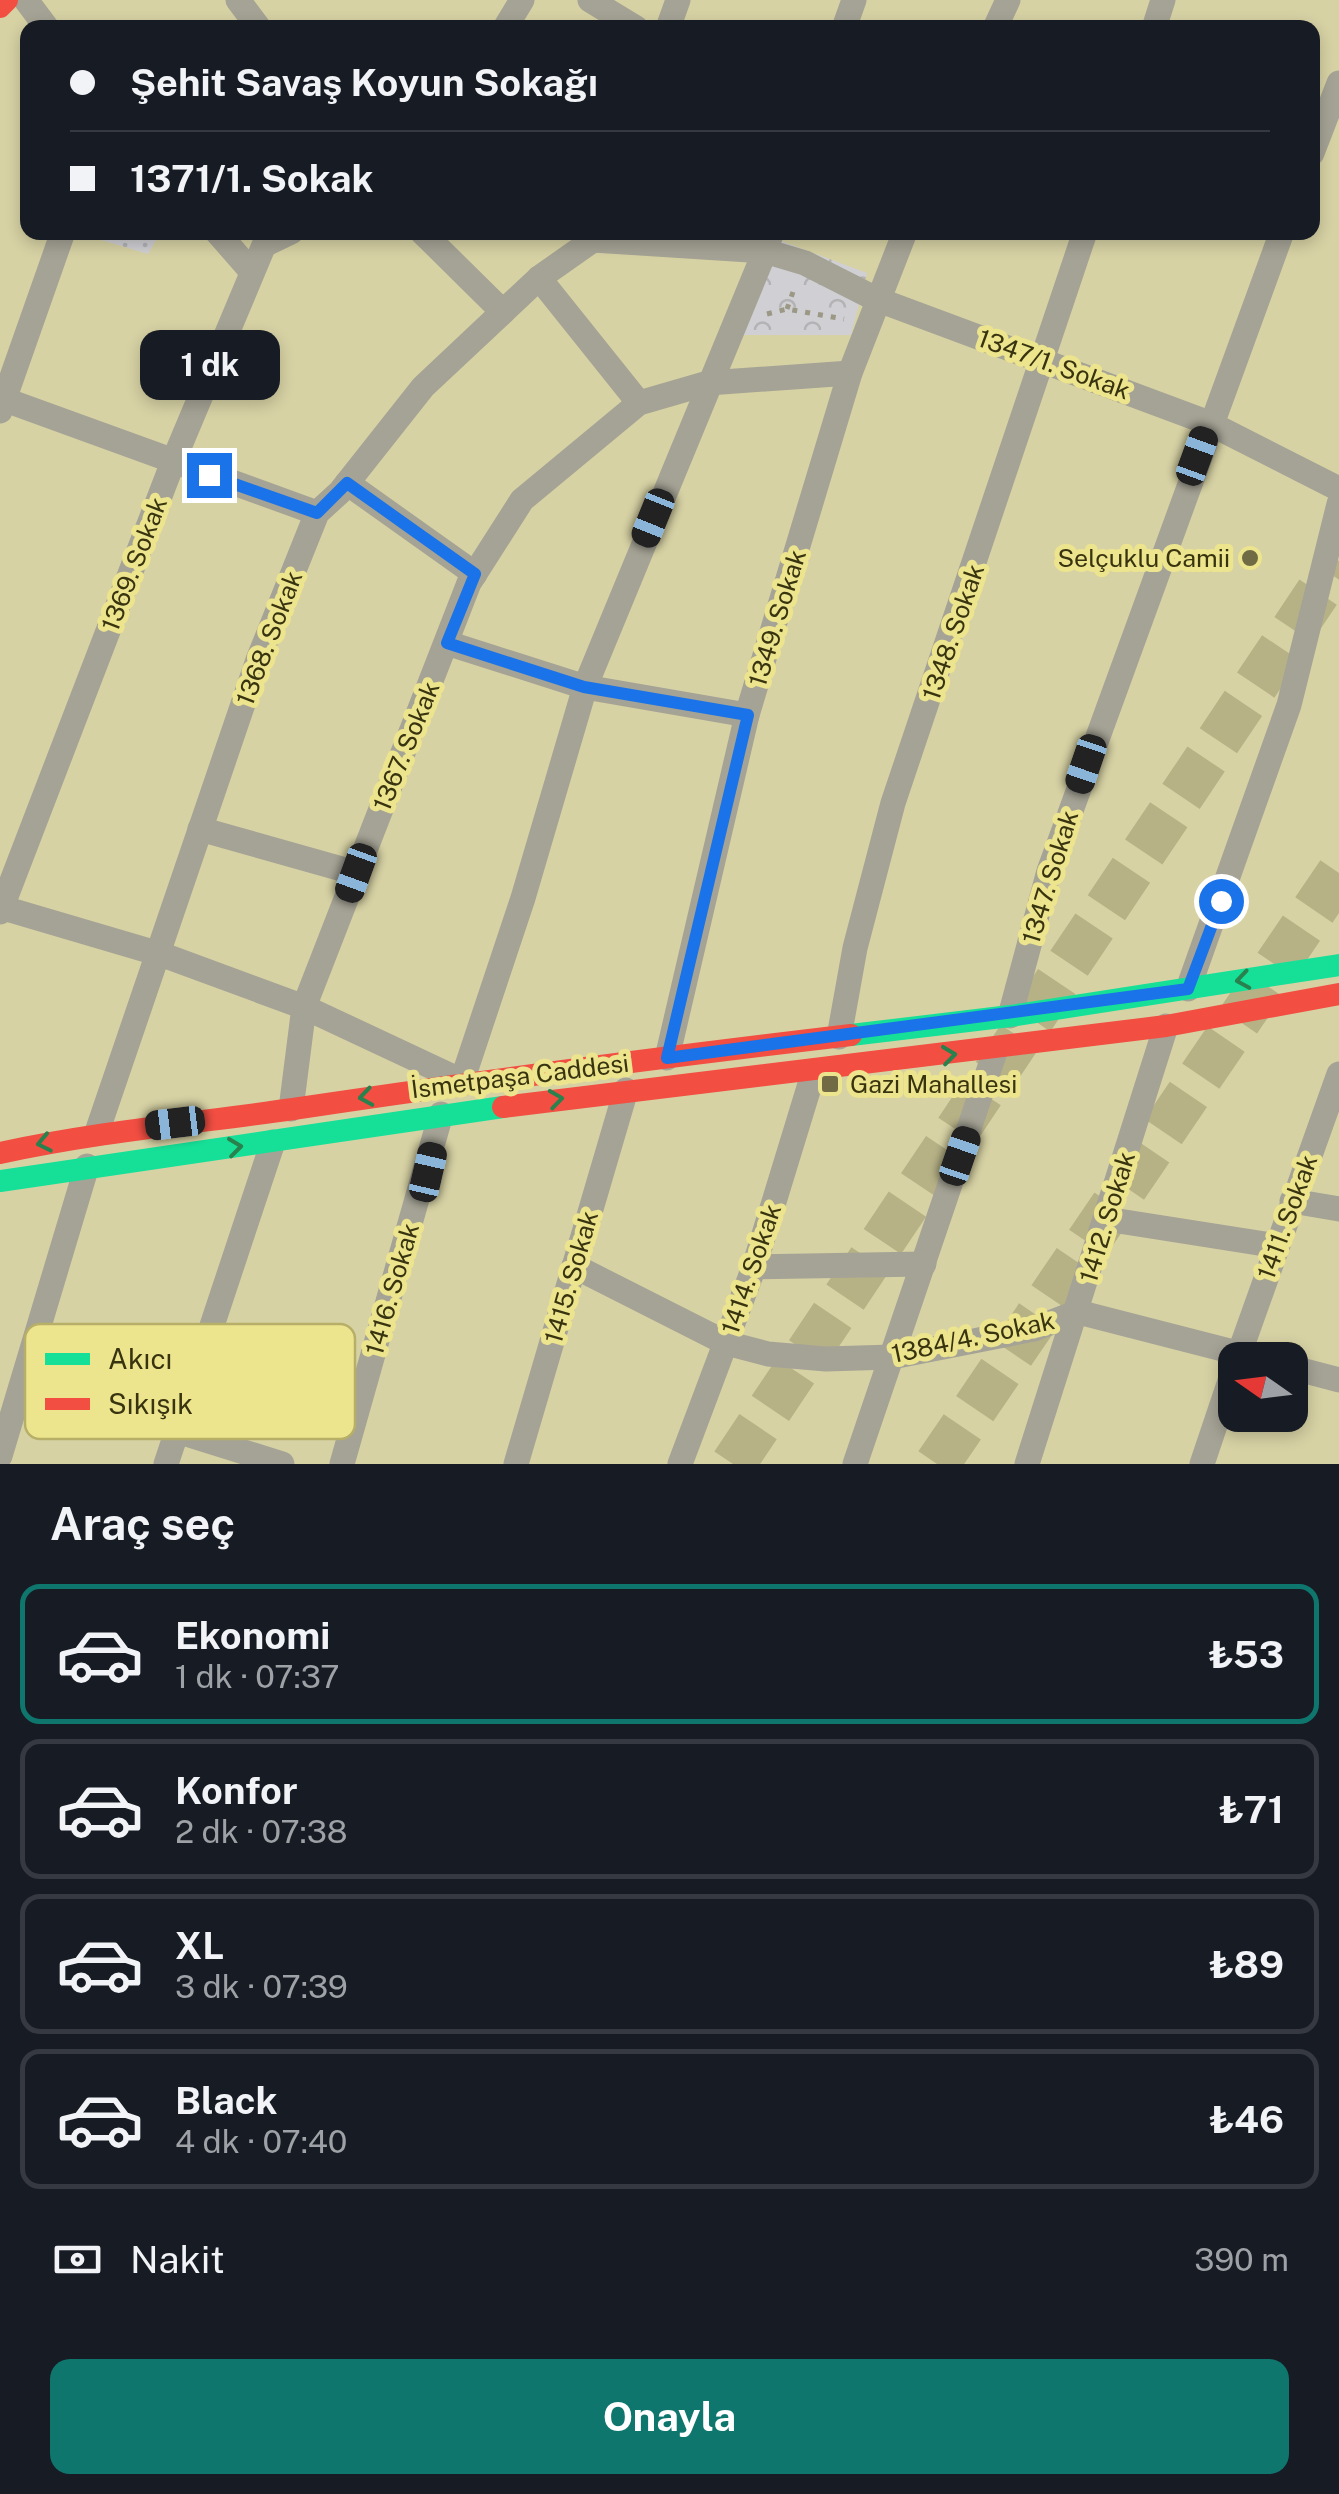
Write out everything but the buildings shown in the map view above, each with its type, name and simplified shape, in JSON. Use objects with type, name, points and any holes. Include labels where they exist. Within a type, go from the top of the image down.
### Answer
[{"type":"main road","points":[[0,7],[6,0]]},
{"type":"main road","name":"İsmetpaşa Caddesi","points":[[0,1153],[97,1132],[291,1109],[462,1081],[1010,1016],[1339,965]]},
{"type":"main road","name":"İsmetpaşa Caddesi","points":[[0,1181],[441,1114],[1166,1026],[1339,994]]},
{"type":"main road","points":[[996,1049],[1010,1016]]},
{"type":"street","points":[[590,0],[623,20]]},
{"type":"street","points":[[1320,132],[1339,83]]},
{"type":"street","points":[[61,240],[1,403],[317,513]]},
{"type":"street","points":[[224,240],[252,272]]},
{"type":"street","name":"1369. Sokak","points":[[0,909],[173,462],[264,245],[274,240]]},
{"type":"street","points":[[430,240],[503,312]]},
{"type":"street","name":"1368. Sokak","points":[[97,1132],[258,660],[317,513],[347,483],[423,388],[539,278],[589,240]]},
{"type":"street","name":"1347/1. Sokak","points":[[710,240],[768,242],[872,311],[1040,358],[1210,423],[1339,490]]},
{"type":"street","name":"1349. Sokak","points":[[667,1058],[748,715],[850,373],[902,240]]},
{"type":"street","name":"1348. Sokak","points":[[839,1037],[855,948],[893,803],[982,550],[1040,358],[1082,240]]},
{"type":"street","name":"1347. Sokak","points":[[1010,1016],[1049,872],[1279,240]]},
{"type":"street","points":[[0,909],[155,953],[304,1007],[462,1081],[522,898],[584,687],[768,242]]},
{"type":"street","points":[[539,278],[639,403]]},
{"type":"street","name":"1367. Sokak","points":[[291,1109],[304,1007],[475,574],[522,500],[639,403],[708,383],[850,373]]},
{"type":"street","points":[[347,483],[475,574]]},
{"type":"street","points":[[1188,989],[1289,705],[1338,517]]},
{"type":"street","points":[[447,643],[584,687],[748,715]]},
{"type":"street","points":[[200,829],[356,873]]},
{"type":"street","name":"1412. Sokak","points":[[1028,1464],[1166,1026]]},
{"type":"street","points":[[855,1464],[996,1049]]},
{"type":"street","name":"1414. Sokak","points":[[680,1464],[754,1267],[814,1071]]},
{"type":"street","name":"1411. Sokak","points":[[1243,1342],[1339,1074]]},
{"type":"street","name":"1415. Sokak","points":[[516,1464],[626,1090]]},
{"type":"street","name":"1416. Sokak","points":[[355,1418],[441,1114]]},
{"type":"street","points":[[213,1324],[274,1142]]},
{"type":"street","points":[[41,1324],[87,1166]]},
{"type":"street","points":[[1292,1201],[1339,1209]]},
{"type":"street","points":[[1106,1219],[1277,1246]]},
{"type":"street","points":[[754,1267],[924,1264]]},
{"type":"street","name":"1384/4. Sokak","points":[[574,1266],[726,1343],[768,1354],[826,1359],[892,1358],[1034,1329],[1078,1312],[1218,1354]]},
{"type":"street","points":[[1308,1372],[1339,1380]]},
{"type":"street","points":[[0,1456],[25,1381]]},
{"type":"street","name":"1411. Sokak","points":[[1202,1464],[1218,1416]]},
{"type":"street","points":[[166,1464],[174,1439]]},
{"type":"street","points":[[197,1439],[282,1464]]},
{"type":"street","name":"1416. Sokak","points":[[342,1464],[349,1439]]},
{"type":"path","points":[[735,323],[786,309],[872,311]]},
{"type":"green space","points":[[101,240],[156,240],[148,254]]},
{"type":"green space","points":[[776,240],[867,273],[851,335],[736,335]]},
{"type":"tunnel","points":[[733,1464],[1339,561]]},
{"type":"tunnel","points":[[937,1464],[1339,873]]},
{"type":"traffic: fast","points":[[851,1035],[1010,1016],[1339,965]]},
{"type":"traffic: fast","points":[[0,1181],[503,1107]]},
{"type":"traffic: jam","points":[[0,7],[7,0]]},
{"type":"traffic: jam","points":[[503,1107],[1166,1026],[1339,994]]},
{"type":"traffic: jam","points":[[0,1153],[146,1128],[851,1035]]},
{"type":"place","name":"Selçuklu Camii","points":[[1250,558]]},
{"type":"place","name":"Gazi Mahallesi","points":[[830,1084]]},
{"type":"route","points":[[209,475],[317,513],[347,483],[475,574],[447,643],[584,687],[748,715],[667,1058],[1010,1016],[1188,989],[1221,901]]}]
